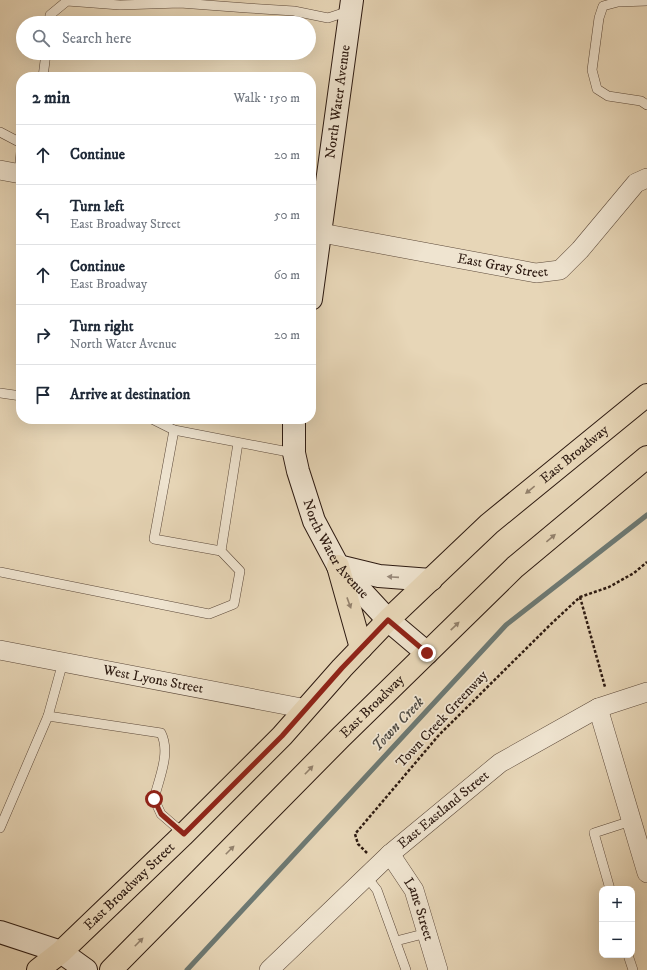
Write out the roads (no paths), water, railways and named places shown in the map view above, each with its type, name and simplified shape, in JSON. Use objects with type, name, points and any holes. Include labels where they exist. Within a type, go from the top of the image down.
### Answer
[{"type":"main road","name":"North Water Avenue","points":[[316,231],[348,4]]},
{"type":"main road","name":"East Broadway","points":[[282,736],[388,620],[489,524],[647,395]]},
{"type":"main road","name":"North Water Avenue","points":[[294,424],[294,453],[298,471],[314,521],[338,566],[388,620],[427,653]]},
{"type":"main road","name":"East Broadway","points":[[111,970],[341,737],[515,568],[647,458]]},
{"type":"main road","points":[[361,648],[338,566],[379,576],[431,580]]},
{"type":"main road","name":"East Broadway Street","points":[[38,970],[61,952],[184,834],[282,736]]},
{"type":"main road","points":[[0,932],[61,952],[86,970]]},
{"type":"street","points":[[0,170],[16,173]]},
{"type":"street","name":"East Gray Street","points":[[316,231],[536,273],[560,270],[580,250],[636,183],[647,178]]},
{"type":"street","name":"West Lyons Street","points":[[0,650],[307,709]]},
{"type":"street","name":"East Eastland Street","points":[[269,970],[378,865],[500,764],[598,708],[647,692]]},
{"type":"street","points":[[598,708],[647,873]]},
{"type":"street","name":"Lane Street","points":[[378,865],[414,890],[438,970]]},
{"type":"lane","points":[[50,16],[68,0],[120,5],[180,3],[239,7],[294,11],[328,18],[348,4]]},
{"type":"lane","points":[[647,0],[618,2],[603,6],[599,18],[592,70],[597,89],[608,96],[641,101],[647,104]]},
{"type":"lane","points":[[44,72],[45,60]]},
{"type":"lane","points":[[0,132],[16,140]]},
{"type":"lane","points":[[0,393],[16,395]]},
{"type":"lane","points":[[162,424],[174,430],[294,453]]},
{"type":"lane","points":[[0,572],[210,614],[234,604],[240,571],[221,551],[154,539],[174,430]]},
{"type":"lane","points":[[221,551],[238,443]]},
{"type":"lane","points":[[0,828],[48,716],[63,662]]},
{"type":"lane","points":[[48,716],[161,733],[165,741],[165,755],[154,799],[161,814],[184,834]]},
{"type":"lane","points":[[609,886],[594,833],[631,821]]},
{"type":"lane","points":[[378,865],[377,890],[406,970]]},
{"type":"lane","points":[[396,941],[427,933]]},
{"type":"lane","points":[[629,958],[632,970]]},
{"type":"waterway","name":"Town Creek","points":[[187,970],[506,625],[647,515]]}]
